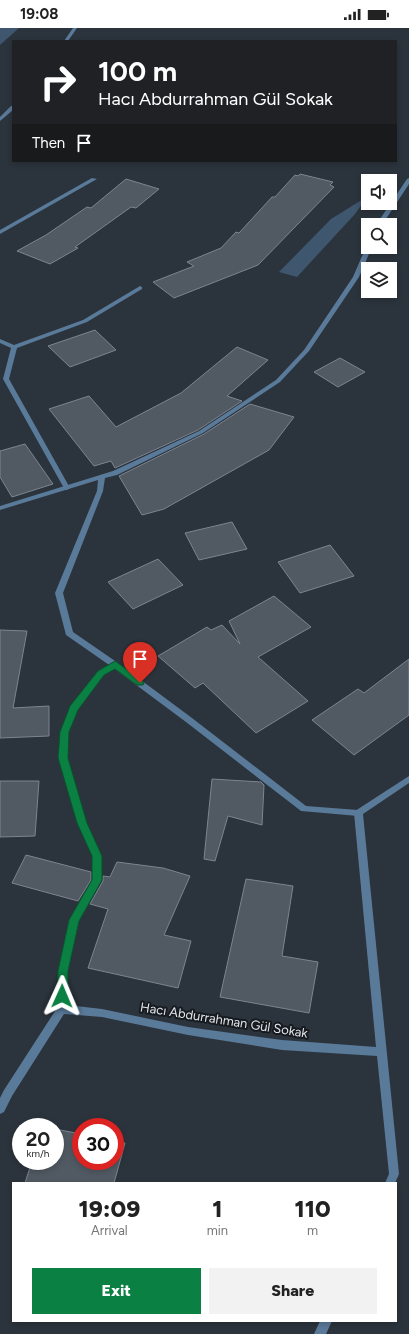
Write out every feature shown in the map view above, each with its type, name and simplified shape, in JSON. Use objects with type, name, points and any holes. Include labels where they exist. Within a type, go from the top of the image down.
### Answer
[{"type":"street","points":[[67,40],[74,28]]},
{"type":"street","points":[[0,120],[12,108]]},
{"type":"street","points":[[0,232],[94,179]]},
{"type":"street","points":[[384,218],[409,180]]},
{"type":"street","points":[[0,508],[115,473],[201,432],[278,381],[306,351],[356,277],[366,254]]},
{"type":"street","points":[[0,341],[14,347],[85,321],[140,288]]},
{"type":"street","points":[[14,347],[6,379],[67,488]]},
{"type":"street","points":[[102,477],[100,491],[59,593],[69,634],[115,664],[304,809],[358,813],[409,779]]},
{"type":"street","points":[[0,1109],[8,1093],[62,1009],[63,971],[74,920],[97,880],[97,856],[82,823],[63,758],[64,732],[74,708],[101,673],[115,664]]},
{"type":"street","points":[[358,813],[394,1174],[390,1182]]},
{"type":"street","name":"Hacı Abdurrahman Gül Sokak","points":[[62,1009],[102,1014],[188,1031],[282,1045],[382,1052]]},
{"type":"street","points":[[320,1334],[326,1322]]},
{"type":"shaded area","points":[[0,28],[19,28],[0,45]]},
{"type":"shaded area","points":[[361,200],[361,206],[355,214],[297,277],[279,272],[331,219]]},
{"type":"building","points":[[300,174],[333,182],[330,185],[334,187],[258,265],[174,298],[153,282],[194,266],[187,262],[221,248],[236,232],[239,233],[272,197],[275,197],[295,175],[298,176]]},
{"type":"building","points":[[126,179],[159,189],[136,208],[131,207],[75,247],[78,248],[50,264],[17,251],[46,235],[87,207],[91,208]]},
{"type":"building","points":[[95,330],[116,350],[70,367],[48,346]]},
{"type":"building","points":[[237,347],[268,360],[227,396],[242,401],[198,430],[115,468],[111,461],[94,466],[49,409],[89,396],[116,427],[181,393]]},
{"type":"building","points":[[340,358],[365,372],[338,387],[314,372]]},
{"type":"building","points":[[250,404],[294,417],[269,450],[164,509],[142,515],[119,476],[204,434]]},
{"type":"building","points":[[25,444],[53,484],[12,497],[0,477],[0,451]]},
{"type":"building","points":[[232,522],[247,549],[199,560],[185,533]]},
{"type":"building","points":[[330,545],[354,576],[300,593],[278,562]]},
{"type":"building","points":[[158,559],[183,585],[133,609],[108,582]]},
{"type":"building","points":[[274,596],[311,627],[258,657],[308,701],[256,733],[203,683],[195,688],[158,656],[207,627],[211,630],[222,625],[240,644],[229,621]]},
{"type":"building","points":[[0,630],[27,631],[13,708],[49,706],[49,736],[0,738]]},
{"type":"building","points":[[409,659],[409,715],[354,755],[312,720],[358,689],[364,693]]},
{"type":"building","points":[[212,779],[261,782],[264,785],[262,825],[228,816],[215,861],[204,859]]},
{"type":"building","points":[[0,781],[39,781],[35,836],[0,837]]},
{"type":"building","points":[[26,855],[91,872],[91,880],[78,901],[12,883]]},
{"type":"building","points":[[117,862],[163,868],[190,876],[164,935],[191,941],[178,988],[88,968],[108,909],[90,904],[103,881],[103,876],[110,877]]},
{"type":"building","points":[[246,879],[293,886],[282,956],[318,962],[309,1013],[220,997]]},
{"type":"building","points":[[64,1131],[72,1132],[72,1170],[118,1170],[114,1182],[25,1182],[29,1170],[64,1170]]},
{"type":"route","points":[[62,996],[63,971],[74,920],[97,880],[97,856],[82,823],[63,758],[64,732],[74,708],[101,673],[115,664],[140,683]]}]
